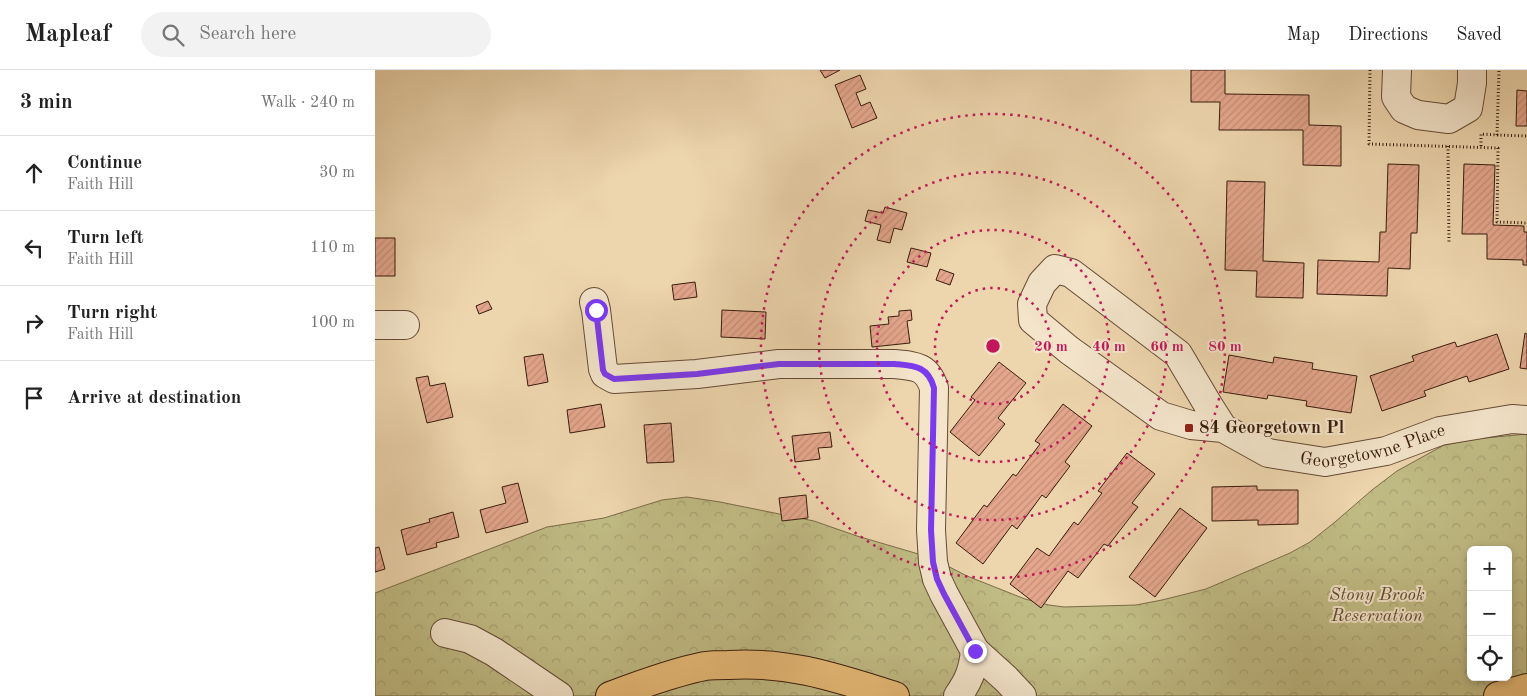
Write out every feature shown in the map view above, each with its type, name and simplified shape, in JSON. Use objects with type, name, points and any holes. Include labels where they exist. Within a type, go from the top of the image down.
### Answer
[{"type":"main road","points":[[610,696],[705,666],[739,664],[774,665],[804,669],[895,696]]},
{"type":"main road","points":[[1498,696],[1527,688]]},
{"type":"street","points":[[1397,70],[1396,97],[1404,109],[1418,115],[1449,119],[1468,108],[1472,70]]},
{"type":"street","name":"Georgetowne Place","points":[[1223,428],[1178,354],[1071,273],[1055,269],[1042,283],[1032,304],[1033,320],[1069,350],[1161,416],[1191,425],[1223,428],[1268,453],[1325,462],[1386,451],[1439,431],[1512,419],[1527,420]]},
{"type":"street","points":[[594,302],[603,370],[605,374],[614,379],[697,374],[779,364],[895,364],[924,370],[931,379],[934,388],[931,530],[933,562],[937,579],[975,651],[1006,678],[1022,696]]},
{"type":"street","points":[[375,326],[405,325]]},
{"type":"street","points":[[445,633],[470,639],[494,652],[559,696]]},
{"type":"street","points":[[958,696],[969,680],[975,651]]},
{"type":"path","points":[[1497,135],[1499,70]]},
{"type":"path","points":[[1527,136],[1481,134],[1481,146],[1498,148],[1497,222],[1527,223]]},
{"type":"path","points":[[1448,146],[1449,244]]},
{"type":"green space","name":"Stony Brook Reservation","points":[[1527,434],[1527,696],[375,696],[375,593],[547,527],[604,518],[662,500],[687,497],[814,521],[932,558],[967,576],[1025,599],[1049,605],[1064,607],[1136,605],[1206,589],[1290,553],[1310,542],[1397,471],[1444,445],[1474,439]]},
{"type":"building","points":[[820,70],[840,70],[825,78]]},
{"type":"building","points":[[1191,70],[1225,70],[1225,94],[1309,95],[1309,125],[1341,126],[1341,166],[1303,165],[1303,130],[1219,130],[1220,102],[1191,102]]},
{"type":"building","points":[[860,75],[866,89],[856,93],[861,106],[870,102],[877,118],[852,128],[835,85]]},
{"type":"building","points":[[1517,90],[1527,91],[1527,126],[1516,126]]},
{"type":"building","points":[[1388,164],[1419,165],[1417,233],[1411,233],[1410,269],[1388,268],[1387,296],[1317,294],[1318,260],[1379,262],[1380,232],[1386,232]]},
{"type":"building","points":[[1464,164],[1495,165],[1493,225],[1524,226],[1524,232],[1527,232],[1527,265],[1523,265],[1523,260],[1487,259],[1487,234],[1462,234]]},
{"type":"building","points":[[1227,181],[1265,182],[1263,261],[1304,263],[1303,298],[1256,297],[1257,271],[1225,270]]},
{"type":"building","points":[[885,207],[907,213],[902,230],[894,228],[890,243],[877,240],[881,225],[865,221],[868,210],[883,213]]},
{"type":"building","points":[[375,238],[395,238],[395,276],[375,276]]},
{"type":"building","points":[[911,248],[931,253],[927,267],[907,262]]},
{"type":"building","points":[[940,269],[954,274],[950,285],[936,280]]},
{"type":"building","points":[[695,282],[697,297],[674,300],[672,285]]},
{"type":"building","points":[[488,301],[492,309],[479,314],[476,306]]},
{"type":"building","points":[[722,310],[766,312],[765,339],[721,337]]},
{"type":"building","points":[[911,310],[912,320],[907,321],[910,343],[872,347],[870,326],[889,324],[888,317],[899,316],[899,311]]},
{"type":"building","points":[[1525,333],[1527,334],[1527,369],[1520,368]]},
{"type":"building","points":[[1497,334],[1509,369],[1469,382],[1467,376],[1424,391],[1426,396],[1382,411],[1370,376],[1414,361],[1412,356],[1455,342],[1457,347]]},
{"type":"building","points":[[543,354],[548,382],[528,386],[524,357]]},
{"type":"building","points":[[1229,355],[1273,363],[1274,357],[1313,363],[1312,369],[1357,376],[1351,413],[1306,406],[1307,401],[1268,395],[1267,399],[1223,392]]},
{"type":"building","points":[[999,362],[1026,383],[998,418],[1005,424],[979,456],[950,432],[975,400],[971,397]]},
{"type":"building","points":[[428,376],[430,386],[445,383],[453,417],[427,423],[416,378]]},
{"type":"building","points":[[601,404],[605,427],[570,433],[567,410]]},
{"type":"building","points":[[1063,404],[1092,426],[1065,462],[1070,466],[1046,498],[1042,495],[1017,529],[1012,525],[983,564],[956,543],[984,505],[987,507],[1013,474],[1016,476],[1040,444],[1035,441]]},
{"type":"building","points":[[671,423],[674,462],[647,463],[644,425]]},
{"type":"building","points":[[830,432],[832,447],[818,448],[820,459],[795,462],[792,436]]},
{"type":"building","points":[[1127,453],[1155,474],[1132,503],[1138,507],[1108,546],[1104,544],[1078,578],[1068,571],[1041,608],[1010,584],[1037,548],[1049,556],[1074,522],[1078,525],[1102,493],[1098,491]]},
{"type":"building","points":[[518,483],[528,522],[486,533],[480,510],[506,503],[502,487]]},
{"type":"building","points":[[1257,486],[1257,490],[1298,490],[1298,524],[1258,525],[1258,520],[1212,521],[1212,487]]},
{"type":"building","points":[[806,495],[808,518],[782,521],[779,498]]},
{"type":"building","points":[[1180,508],[1207,528],[1155,597],[1129,577]]},
{"type":"building","points":[[453,512],[459,537],[436,543],[437,547],[407,555],[401,530],[430,522],[429,519]]},
{"type":"building","points":[[379,547],[385,569],[375,572],[375,548]]},
{"type":"place","name":"84 Georgetown Pl","points":[[1189,428]]},
{"type":"route","points":[[596,310],[603,370],[605,374],[614,379],[697,374],[779,364],[895,364],[924,370],[931,379],[934,388],[931,530],[933,562],[937,579],[944,594],[975,651]]}]
